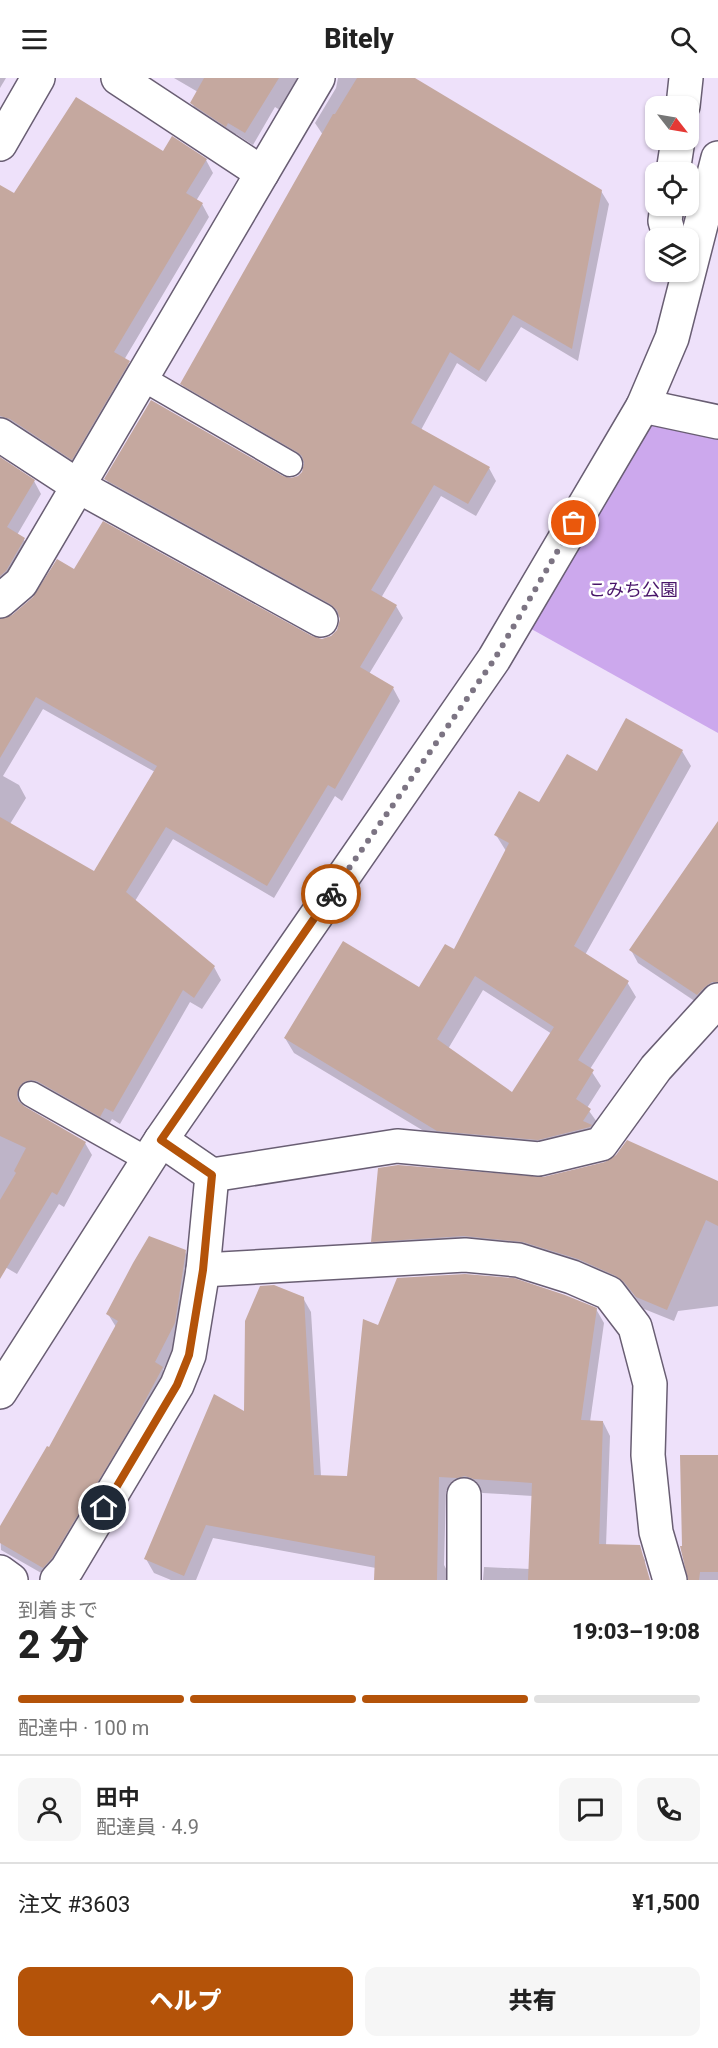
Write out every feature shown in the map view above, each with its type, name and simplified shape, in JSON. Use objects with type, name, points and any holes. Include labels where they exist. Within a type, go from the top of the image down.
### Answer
[{"type":"street","points":[[0,144],[38,78]]},
{"type":"street","points":[[118,78],[262,173]]},
{"type":"street","points":[[0,601],[21,583],[318,78]]},
{"type":"street","points":[[684,96],[686,78]]},
{"type":"street","points":[[698,228],[718,158]]},
{"type":"street","points":[[699,257],[718,230]]},
{"type":"street","points":[[0,1392],[155,1150],[494,660],[643,406],[672,338],[683,282]]},
{"type":"street","points":[[643,406],[718,422]]},
{"type":"street","points":[[0,435],[78,486],[321,620]]},
{"type":"street","points":[[155,1150],[212,1175],[397,1146],[539,1159],[601,1144],[656,1068],[718,1000]]},
{"type":"street","points":[[57,1580],[67,1569],[177,1385],[189,1355],[203,1270],[212,1175]]},
{"type":"street","points":[[203,1270],[465,1255],[518,1260],[572,1277],[609,1293],[635,1327],[650,1384],[648,1455],[652,1499],[656,1532],[670,1580]]},
{"type":"street","points":[[464,1495],[464,1580]]},
{"type":"street","points":[[0,1572],[11,1580]]},
{"type":"lane","points":[[142,378],[290,464]]},
{"type":"lane","points":[[31,1094],[155,1150]]},
{"type":"green space","name":"こみち公園","points":[[643,406],[718,422],[718,733],[517,621]]},
{"type":"building","points":[[204,78],[279,78],[245,133],[228,123],[226,127],[190,103]]},
{"type":"building","points":[[357,78],[415,78],[602,190],[572,349],[513,315],[479,371],[450,352],[411,423],[490,467],[468,504],[434,485],[371,590],[397,605],[360,667],[394,687],[335,789],[328,785],[267,886],[166,827],[126,892],[215,966],[194,998],[183,990],[113,1112],[105,1108],[100,1117],[37,1081],[24,1082],[19,1087],[18,1101],[24,1106],[86,1142],[57,1195],[52,1192],[0,1279],[0,1200],[16,1173],[14,1171],[26,1148],[0,1136],[0,817],[94,871],[157,766],[36,697],[0,758],[0,619],[12,615],[33,597],[57,559],[74,569],[103,521],[312,636],[322,639],[331,636],[337,630],[340,619],[337,610],[330,604],[104,479],[151,400],[283,476],[291,478],[302,472],[304,463],[302,456],[297,452],[180,384],[333,114]]},
{"type":"building","points":[[76,97],[163,151],[172,136],[207,159],[186,193],[203,203],[114,352],[130,361],[72,460],[10,419],[0,416],[0,185],[14,193]]},
{"type":"building","points":[[0,457],[35,480],[7,527],[25,538],[6,571],[0,576]]},
{"type":"building","points":[[626,718],[683,750],[574,946],[629,981],[578,1060],[594,1070],[576,1099],[591,1109],[583,1121],[592,1125],[590,1127],[538,1140],[437,1131],[284,1038],[343,941],[419,987],[445,944],[454,949],[509,843],[494,835],[519,791],[539,802],[567,754],[597,771]],"holes":[[[475,976],[554,1027],[512,1092],[437,1039]]]},
{"type":"building","points":[[718,821],[718,982],[712,982],[697,995],[629,950]]},
{"type":"building","points":[[627,1140],[718,1181],[718,1226],[706,1220],[667,1310],[636,1297],[616,1276],[578,1259],[523,1242],[464,1236],[371,1242],[378,1168],[398,1165],[543,1177],[605,1162],[616,1155]]},
{"type":"building","points":[[149,1236],[186,1250],[175,1323],[155,1362],[163,1367],[132,1425],[52,1558],[43,1568],[0,1543],[0,1526],[47,1446],[49,1447],[118,1321],[106,1314]]},
{"type":"building","points":[[465,1274],[514,1278],[597,1308],[581,1420],[603,1421],[599,1544],[640,1545],[650,1580],[528,1580],[532,1483],[474,1479],[465,1476],[439,1477],[437,1580],[374,1580],[375,1556],[206,1525],[184,1576],[144,1559],[214,1394],[244,1411],[245,1321],[260,1286],[274,1285],[304,1297],[314,1475],[347,1476],[363,1319],[378,1325],[397,1278]]},
{"type":"building","points":[[680,1455],[718,1455],[718,1572],[700,1572],[699,1580],[688,1580],[680,1546],[682,1546]]},
{"type":"way so far","points":[[331,894],[494,660],[574,523]]},
{"type":"route","points":[[104,1508],[177,1385],[189,1355],[203,1270],[212,1175],[161,1140],[331,894]]}]
